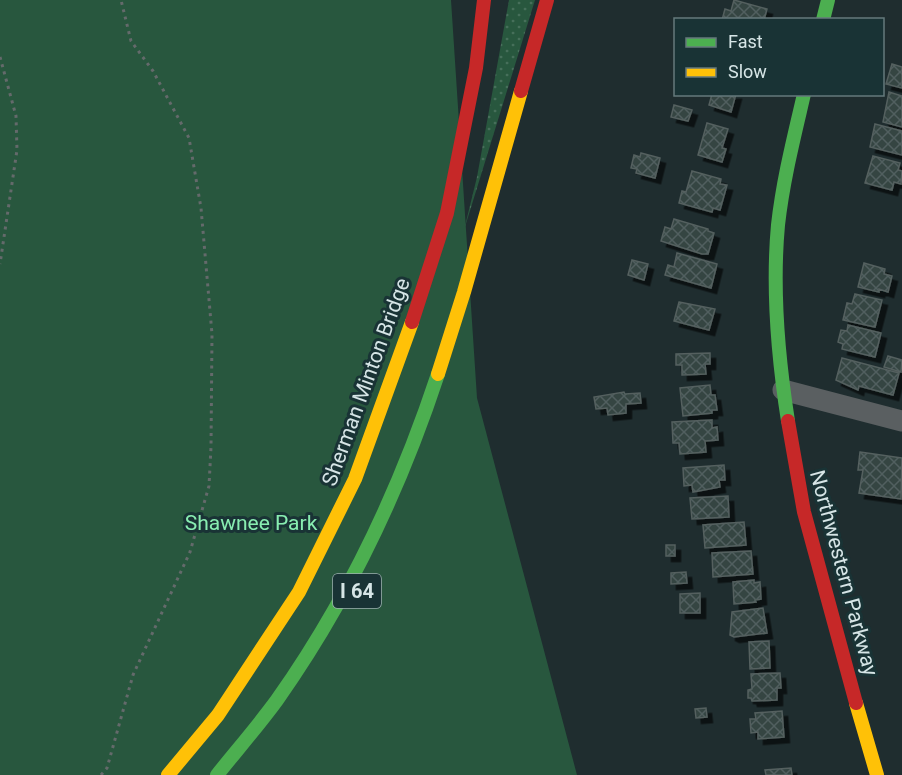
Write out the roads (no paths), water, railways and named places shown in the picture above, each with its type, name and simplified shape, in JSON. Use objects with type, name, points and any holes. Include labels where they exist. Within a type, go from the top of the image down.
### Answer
[{"type":"main road","name":"I 64","points":[[482,29],[484,0]]},
{"type":"main road","points":[[482,29],[489,0]]},
{"type":"main road","points":[[217,775],[276,701],[318,638],[383,517],[441,384],[464,292],[547,0]]},
{"type":"main road","name":"I 64","points":[[229,775],[293,692],[346,611],[394,519],[431,434],[441,384],[558,0]]},
{"type":"main road","points":[[824,18],[828,0]]},
{"type":"main road","name":"Sherman Minton Bridge","points":[[168,775],[218,715],[299,592],[355,479],[406,342],[447,213],[482,29]]},
{"type":"main road","name":"Northwestern Parkway","points":[[804,96],[788,165],[777,241],[776,322],[783,390],[790,444],[809,539],[877,775]]},
{"type":"street","points":[[783,390],[902,421]]},
{"type":"park label","name":"Shawnee Park","points":[[251,523]]}]
